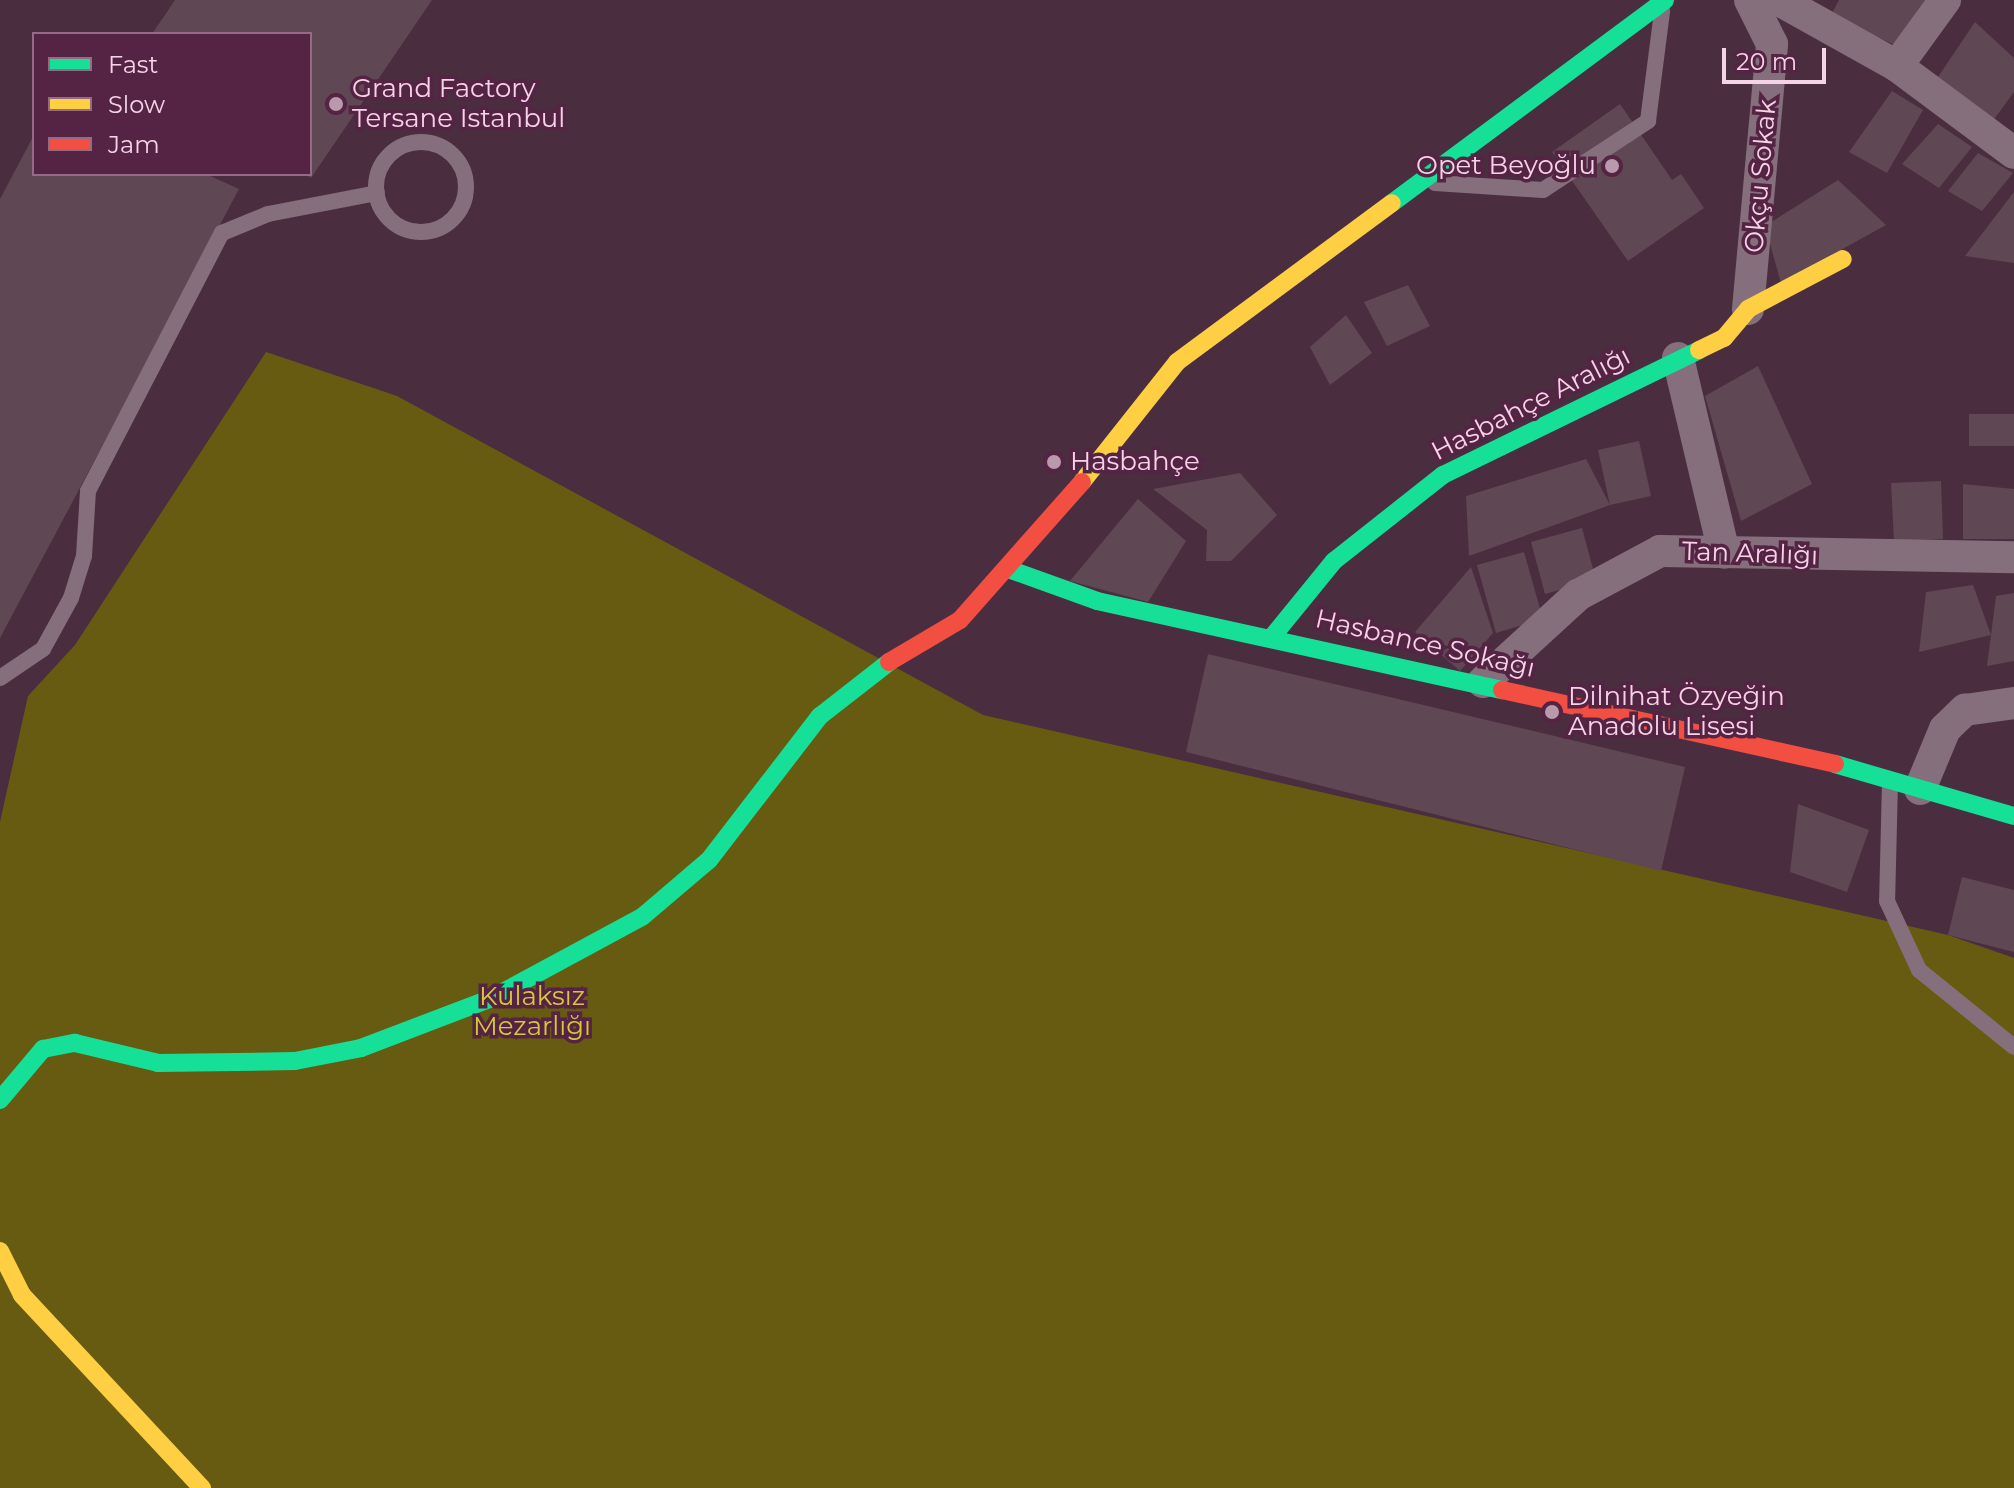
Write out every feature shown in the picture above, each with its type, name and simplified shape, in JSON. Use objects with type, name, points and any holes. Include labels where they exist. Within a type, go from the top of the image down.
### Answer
[{"type":"street","name":"Okçu Sokak","points":[[1748,309],[1772,44],[1750,0]]},
{"type":"street","points":[[1779,0],[1897,66],[2014,153]]},
{"type":"street","points":[[1897,66],[1945,0]]},
{"type":"street","points":[[0,1100],[43,1049],[75,1043],[158,1063],[295,1061],[361,1048],[492,998],[642,917],[709,860],[820,716],[876,670],[960,620],[1011,570],[1177,362],[1414,181],[1664,1]]},
{"type":"street","name":"Hasbahçe Aralığı","points":[[1272,637],[1334,561],[1443,475],[1724,338],[1748,309],[1843,259]]},
{"type":"street","points":[[1678,358],[1724,553]]},
{"type":"street","name":"Tan Aralığı","points":[[1483,682],[1578,595],[1660,551],[2014,557]]},
{"type":"street","name":"Hasbance Sokağı","points":[[1011,570],[1097,601],[1483,682],[1905,785],[2014,816]]},
{"type":"street","points":[[1905,785],[1945,729],[1965,710],[2014,703]]},
{"type":"street","points":[[0,1251],[22,1295],[201,1488]]},
{"type":"lane","points":[[1414,181],[1543,190],[1648,121],[1664,1]]},
{"type":"lane","points":[[412,142],[451,152],[467,189],[448,224],[430,233],[392,222],[377,193],[380,166],[412,142]]},
{"type":"lane","points":[[0,678],[43,649],[71,598],[84,556],[88,491],[222,233],[268,214],[377,193]]},
{"type":"lane","points":[[1905,785],[1887,901],[1919,970],[2014,1047]]},
{"type":"green space","name":"Kulaksız Mezarlığı","points":[[266,352],[397,396],[983,715],[1948,935],[2014,958],[2014,1488],[0,1488],[0,822],[28,696],[75,645]]},
{"type":"building","name":"Grand Factory Tersane Istanbul","points":[[175,0],[432,0],[311,178],[308,176],[312,176],[312,32],[153,32]]},
{"type":"building","points":[[1839,0],[1927,0],[1901,48],[1831,15]]},
{"type":"building","points":[[1975,22],[2014,58],[2014,92],[1992,122],[1936,80]]},
{"type":"building","points":[[1892,91],[1923,110],[1887,173],[1849,152]]},
{"type":"building","points":[[1620,104],[1672,180],[1681,174],[1704,208],[1628,261],[1552,152]]},
{"type":"building","points":[[1938,124],[1972,147],[1939,188],[1902,164]]},
{"type":"building","points":[[32,139],[32,176],[210,176],[239,189],[0,638],[0,199]]},
{"type":"building","points":[[1978,153],[2013,173],[1982,211],[1948,191]]},
{"type":"building","points":[[1838,180],[1886,225],[1781,283],[1765,226]]},
{"type":"building","points":[[2014,192],[2014,263],[1965,256]]},
{"type":"building","points":[[1408,285],[1430,326],[1387,346],[1364,302]]},
{"type":"building","points":[[1346,315],[1372,353],[1330,385],[1310,347]]},
{"type":"building","points":[[1758,366],[1812,484],[1741,521],[1705,396]]},
{"type":"building","points":[[1969,414],[2014,414],[2014,446],[1969,446]]},
{"type":"building","points":[[1639,441],[1651,496],[1610,505],[1598,450]]},
{"type":"building","points":[[1586,459],[1610,505],[1469,556],[1466,496]]},
{"type":"building","points":[[1240,473],[1277,515],[1231,561],[1206,561],[1207,530],[1153,489]]},
{"type":"building","points":[[1941,481],[1943,539],[1894,541],[1891,483]]},
{"type":"building","points":[[1963,484],[2014,489],[2014,539],[1963,539]]},
{"type":"building","points":[[1138,499],[1186,541],[1148,602],[1070,581]]},
{"type":"building","points":[[1582,528],[1596,580],[1545,594],[1531,542]]},
{"type":"building","points":[[1524,552],[1543,619],[1496,633],[1477,565]]},
{"type":"building","points":[[1471,567],[1493,633],[1460,671],[1415,632]]},
{"type":"building","points":[[1973,585],[1991,635],[1919,652],[1926,592]]},
{"type":"building","points":[[2014,593],[2014,661],[1987,666],[1996,596]]},
{"type":"building","points":[[1208,654],[1685,767],[1661,871],[1186,752]]},
{"type":"building","points":[[1798,804],[1869,830],[1847,892],[1790,872]]},
{"type":"building","points":[[1962,877],[2014,890],[2014,952],[1948,935]]},
{"type":"traffic: fast","points":[[1392,203],[1665,0]]},
{"type":"traffic: fast","points":[[1272,637],[1334,561],[1443,475],[1699,350]]},
{"type":"traffic: fast","points":[[1011,570],[1097,601],[1502,690]]},
{"type":"traffic: fast","points":[[0,1100],[43,1049],[75,1043],[158,1063],[295,1061],[361,1048],[492,998],[642,917],[709,860],[820,716],[889,662]]},
{"type":"traffic: fast","points":[[1835,764],[2014,816]]},
{"type":"traffic: slow","points":[[1082,482],[1177,362],[1392,203]]},
{"type":"traffic: slow","points":[[1699,350],[1724,338],[1748,309],[1843,259]]},
{"type":"traffic: slow","points":[[0,1251],[22,1295],[202,1488]]},
{"type":"traffic: jam","points":[[889,662],[960,620],[1082,482]]},
{"type":"traffic: jam","points":[[1502,690],[1835,764]]},
{"type":"place","name":"Grand Factory Tersane Istanbul","points":[[336,104]]},
{"type":"place","name":"Opet Beyoğlu","points":[[1612,166]]},
{"type":"place","name":"Hasbahçe","points":[[1054,462]]},
{"type":"place","name":"Dilnihat Özyeğin Anadolu Lisesi","points":[[1552,712]]}]
